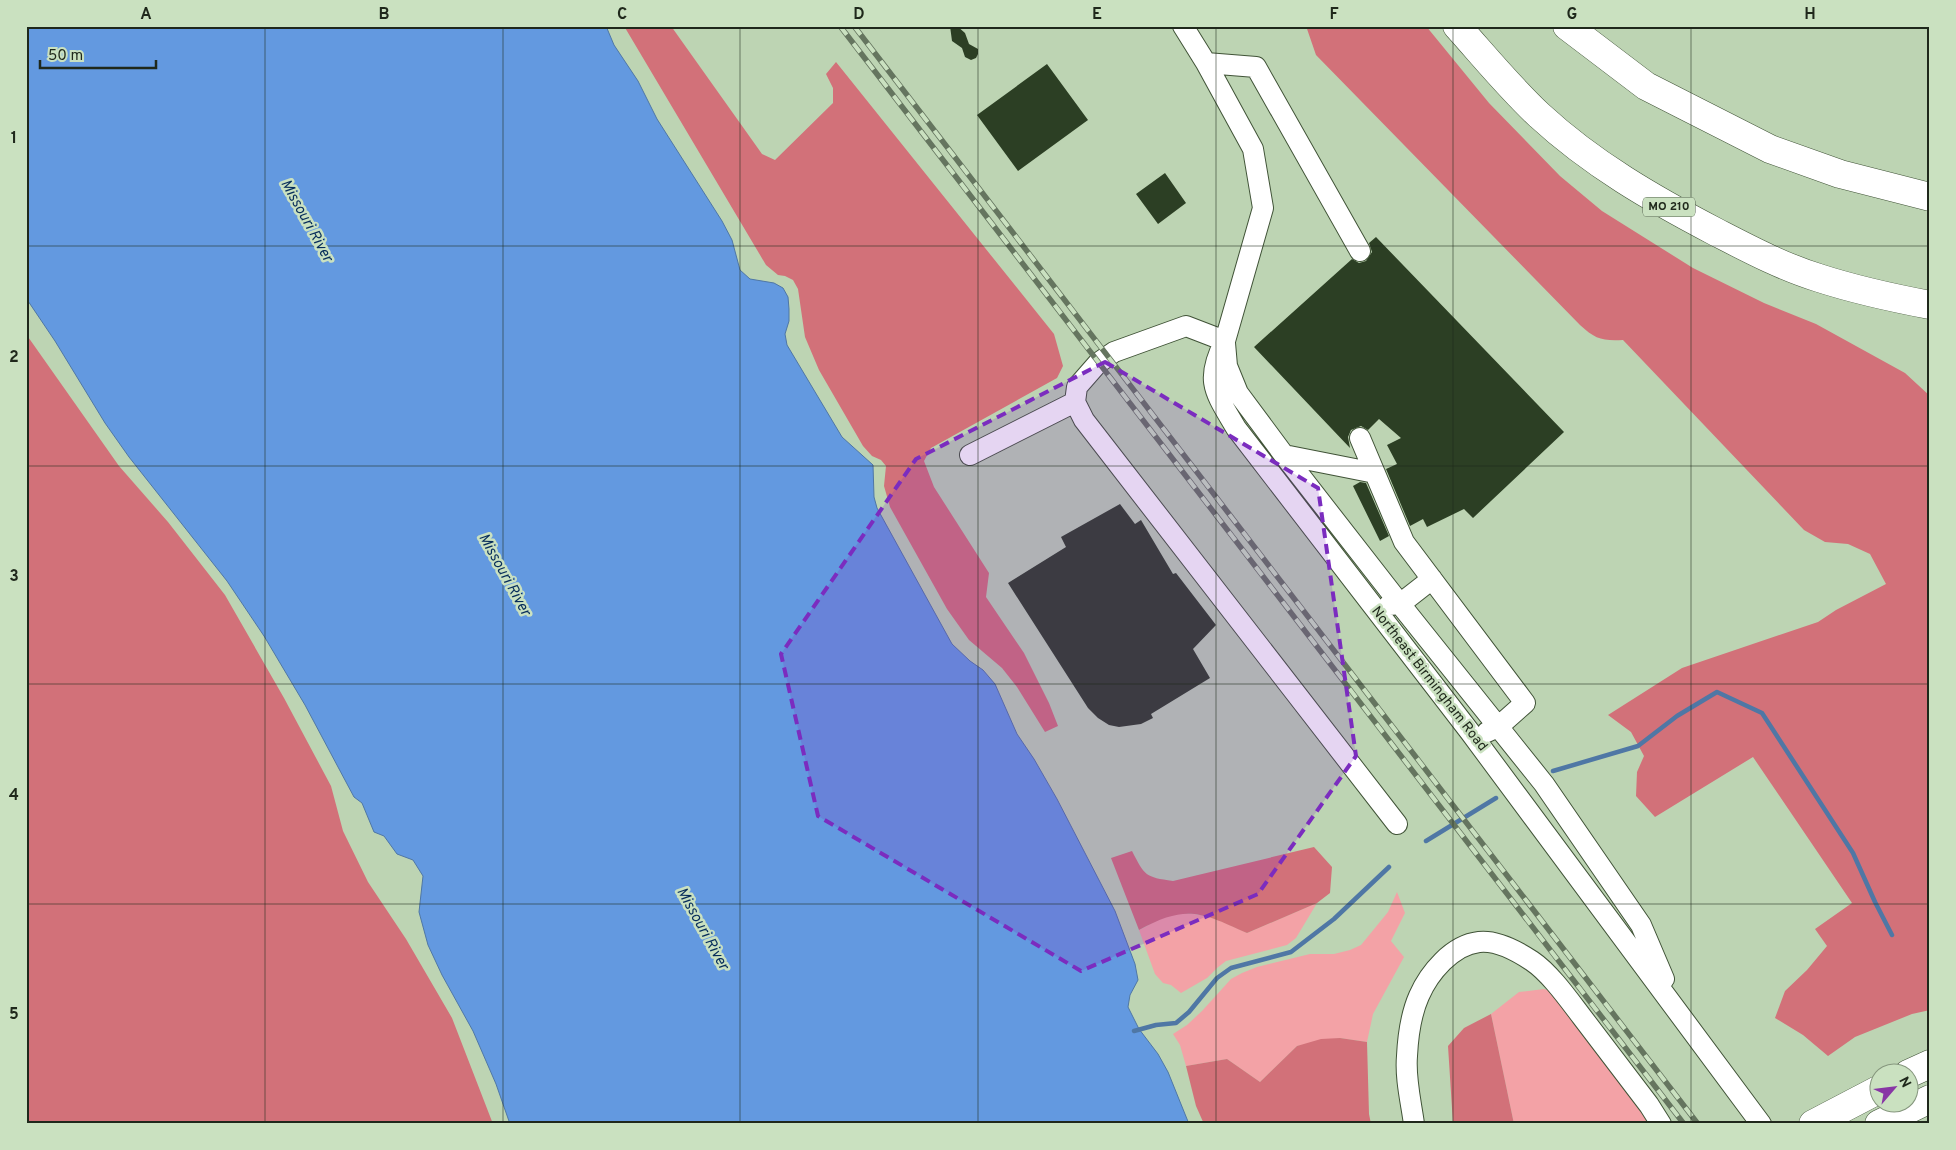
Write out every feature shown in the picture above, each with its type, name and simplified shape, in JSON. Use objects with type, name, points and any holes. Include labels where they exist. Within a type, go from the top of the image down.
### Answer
[{"type":"highway","name":"MO 210","points":[[1457,26],[1539,115],[1581,150],[1636,188],[1759,255],[1818,278],[1881,296],[1930,305]]},
{"type":"highway","points":[[1567,26],[1646,86],[1770,149],[1840,174],[1930,197]]},
{"type":"highway","points":[[1918,1069],[1930,1064]]},
{"type":"highway","points":[[1813,1124],[1868,1096]]},
{"type":"highway","points":[[1879,1124],[1930,1099]]},
{"type":"street","name":"Northeast Birmingham Road","points":[[1183,26],[1206,63],[1253,149],[1263,208],[1225,341],[1216,359],[1213,378],[1217,395],[1236,428],[1470,732],[1761,1124]]},
{"type":"street","points":[[1206,63],[1256,68],[1360,252]]},
{"type":"street","points":[[1225,341],[1186,326],[1114,352],[1098,362],[1077,387],[1076,402],[1084,420],[1397,824]]},
{"type":"street","name":"Northeast Birmingham Road","points":[[1225,341],[1227,366],[1238,393],[1400,604],[1544,784],[1641,925],[1677,1009]]},
{"type":"street","points":[[970,455],[1076,402]]},
{"type":"street","points":[[1360,438],[1404,542],[1524,703],[1498,727],[1485,733],[1470,732]]},
{"type":"street","points":[[1284,455],[1375,473]]},
{"type":"street","points":[[1370,602],[1386,606],[1400,604],[1432,579]]},
{"type":"street","points":[[1414,1124],[1406,1058],[1411,1022],[1419,996],[1434,972],[1447,957],[1462,947],[1478,942],[1493,943],[1512,950],[1533,962],[1561,990],[1649,1105],[1661,1124]]},
{"type":"highlighted area","points":[[1105,362],[1318,488],[1356,756],[1258,894],[1081,971],[818,816],[781,654],[916,459]]},
{"type":"shaded area","points":[[624,26],[671,26],[762,154],[775,160],[833,103],[833,88],[826,74],[836,62],[1054,334],[1063,366],[1057,378],[931,448],[924,461],[934,487],[989,573],[986,597],[1024,653],[1049,703],[1058,726],[1045,732],[1017,687],[1002,668],[969,640],[947,609],[890,507],[884,486],[886,466],[881,460],[872,456],[863,446],[819,370],[805,337],[798,289],[793,280],[778,275],[766,265]]},
{"type":"shaded area","points":[[1306,26],[1426,26],[1489,103],[1560,176],[1602,211],[1693,268],[1764,303],[1816,324],[1905,373],[1930,396],[1930,1010],[1912,1014],[1855,1037],[1828,1056],[1803,1035],[1775,1018],[1785,991],[1807,970],[1827,946],[1815,929],[1852,903],[1753,757],[1655,817],[1636,796],[1637,772],[1644,756],[1631,732],[1608,715],[1682,668],[1818,622],[1836,610],[1886,584],[1870,554],[1848,544],[1825,542],[1804,530],[1623,340],[1599,338],[1580,325],[1316,55]]},
{"type":"shaded area","points":[[26,334],[119,466],[168,522],[225,595],[284,698],[331,786],[343,831],[368,882],[406,939],[452,1018],[493,1124],[26,1124]]},
{"type":"shaded area","points":[[1314,847],[1332,867],[1330,893],[1317,903],[1247,933],[1217,920],[1193,914],[1169,917],[1139,930],[1111,858],[1132,851],[1147,874],[1173,881]]},
{"type":"shaded area","points":[[1397,892],[1405,913],[1391,941],[1404,957],[1373,1014],[1367,1042],[1340,1038],[1297,1046],[1260,1082],[1227,1059],[1186,1066],[1180,1045],[1173,1034],[1187,1025],[1202,1011],[1231,979],[1257,967],[1310,954],[1334,954],[1361,945],[1388,912]]},
{"type":"shaded area","points":[[1317,903],[1296,938],[1287,945],[1226,961],[1207,978],[1181,993],[1171,985],[1163,983],[1155,974],[1139,930],[1160,919],[1182,913],[1216,919],[1247,933]]},
{"type":"shaded area","points":[[1544,989],[1557,993],[1651,1124],[1514,1124],[1491,1014],[1519,992]]},
{"type":"shaded area","points":[[1491,1014],[1514,1124],[1453,1124],[1448,1046],[1464,1028]]},
{"type":"shaded area","points":[[1340,1038],[1367,1042],[1369,1114],[1371,1124],[1204,1124],[1196,1106],[1186,1066],[1227,1059],[1260,1082],[1297,1046],[1321,1039]]},
{"type":"water","name":"Missouri River","points":[[26,26],[606,26],[614,45],[638,81],[657,119],[722,221],[732,240],[740,270],[750,279],[774,283],[783,288],[788,297],[789,309],[789,321],[785,334],[787,345],[842,437],[873,465],[874,497],[877,508],[952,644],[983,670],[995,684],[1017,734],[1057,799],[1115,911],[1135,964],[1138,980],[1130,995],[1128,1007],[1139,1029],[1158,1054],[1168,1072],[1189,1124],[510,1124],[496,1084],[473,1031],[442,975],[428,945],[419,912],[423,876],[413,860],[397,854],[384,836],[374,832],[362,803],[354,797],[305,705],[264,636],[227,581],[129,457],[105,423],[55,341],[26,298]]},
{"type":"building","points":[[950,26],[957,26],[965,33],[969,44],[978,49],[976,58],[971,60],[965,57],[962,48],[952,41]]},
{"type":"building","points":[[1047,64],[1088,120],[1018,171],[977,115]]},
{"type":"building","points":[[1165,173],[1186,203],[1158,224],[1136,194]]},
{"type":"building","points":[[1376,237],[1564,432],[1473,518],[1464,509],[1427,527],[1423,519],[1410,526],[1386,469],[1397,464],[1387,445],[1401,438],[1379,419],[1368,430],[1361,426],[1351,430],[1348,437],[1350,448],[1254,347],[1352,259],[1359,263],[1366,261],[1372,252],[1369,243]]},
{"type":"building","points":[[1360,482],[1366,483],[1389,536],[1380,541],[1353,486]]},
{"type":"building","points":[[1120,504],[1135,524],[1141,520],[1173,574],[1176,573],[1216,625],[1193,649],[1210,678],[1151,714],[1153,718],[1141,724],[1119,727],[1109,725],[1088,708],[1008,583],[1066,547],[1061,537]]},
{"type":"waterway","points":[[1553,771],[1638,746],[1677,716],[1717,692],[1762,713],[1853,853],[1892,935]]},
{"type":"waterway","points":[[1426,841],[1496,798]]},
{"type":"waterway","points":[[1134,1031],[1156,1025],[1176,1023],[1189,1012],[1217,978],[1231,968],[1291,952],[1334,919],[1389,867]]},
{"type":"railway","points":[[840,26],[1684,1124]]},
{"type":"railway","points":[[854,26],[1698,1124]]}]
